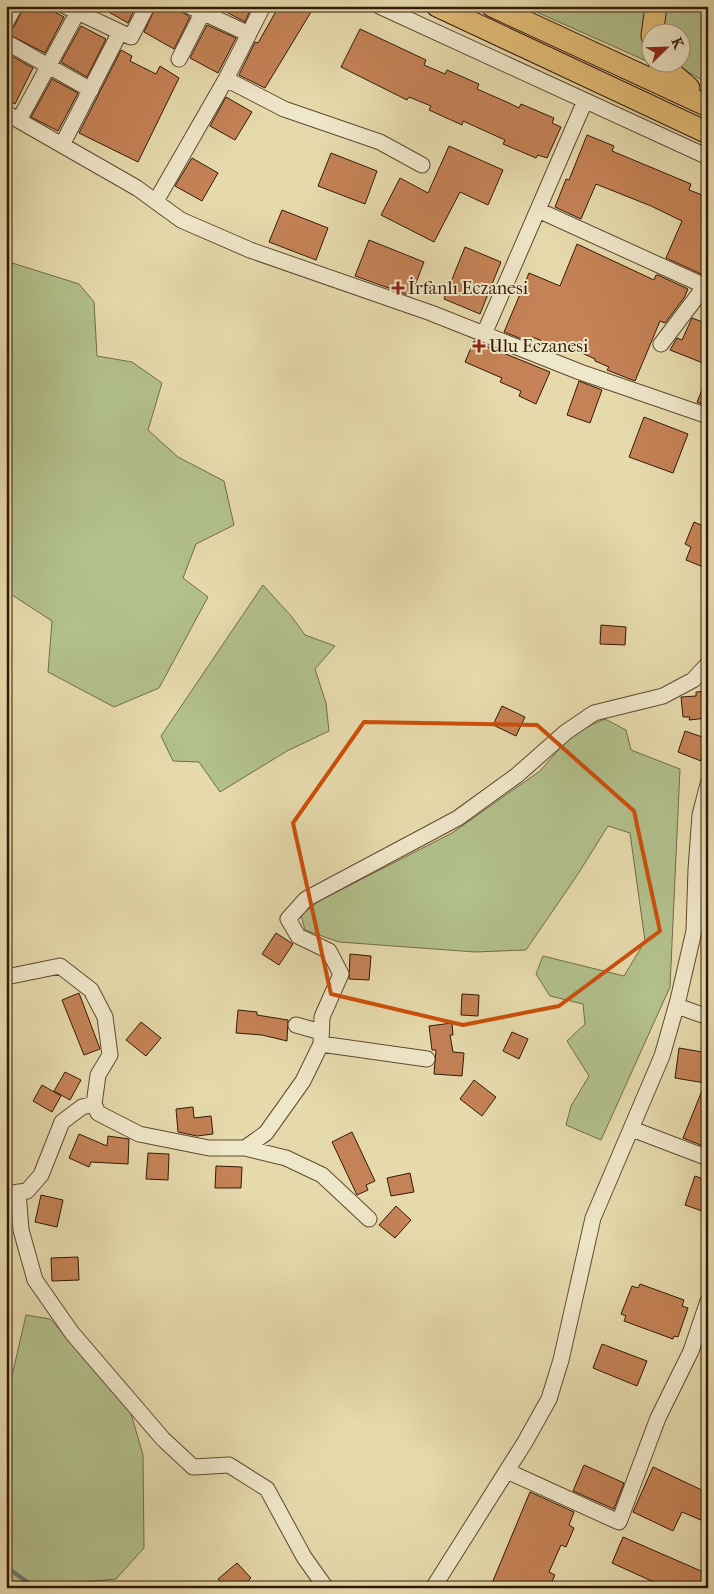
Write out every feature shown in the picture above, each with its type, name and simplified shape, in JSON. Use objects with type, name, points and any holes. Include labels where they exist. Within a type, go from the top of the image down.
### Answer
[{"type":"highway","points":[[437,6],[708,133]]},
{"type":"highway","points":[[492,6],[708,106]]},
{"type":"highway","points":[[654,22],[656,6]]},
{"type":"highway","points":[[668,72],[674,78],[708,100]]},
{"type":"street","points":[[6,22],[15,6]]},
{"type":"street","points":[[147,6],[131,37],[75,8],[50,65],[13,117],[137,188],[181,220],[250,250],[431,312],[580,372],[708,416]]},
{"type":"street","points":[[156,201],[226,78],[264,6]]},
{"type":"street","points":[[379,6],[708,157]]},
{"type":"street","points":[[179,59],[199,9],[249,34]]},
{"type":"street","points":[[62,145],[120,32]]},
{"type":"street","points":[[6,42],[50,65],[90,90]]},
{"type":"street","points":[[226,78],[284,110],[380,142],[422,165]]},
{"type":"street","points":[[484,334],[585,101]]},
{"type":"street","points":[[538,210],[706,283],[661,344]]},
{"type":"street","points":[[245,1148],[266,1133],[303,1081],[321,1038],[322,1017],[341,974],[329,951],[298,936],[288,919],[306,899],[458,818],[516,776],[566,732],[594,713],[663,696],[692,680],[708,664]]},
{"type":"street","points":[[433,1588],[507,1471],[549,1399],[561,1360],[593,1218],[662,1056],[676,1006],[694,931],[700,824],[708,784]]},
{"type":"street","points":[[6,977],[60,966],[91,990],[105,1017],[110,1056],[98,1075],[94,1104],[98,1113],[139,1134],[209,1148],[245,1148],[286,1158],[322,1175],[369,1219]]},
{"type":"street","points":[[676,1006],[708,1017]]},
{"type":"street","points":[[296,1025],[321,1038],[427,1059]]},
{"type":"street","points":[[94,1104],[82,1107],[62,1122],[41,1176],[27,1191],[12,1194],[35,1280],[72,1332],[162,1439],[193,1467],[229,1465],[267,1489],[304,1557],[326,1588]]},
{"type":"street","points":[[632,1129],[708,1158]]},
{"type":"street","points":[[507,1471],[620,1522],[658,1418],[691,1351],[708,1301]]},
{"type":"path","points":[[344,6],[356,12],[359,6]]},
{"type":"highlighted area","points":[[364,722],[537,725],[634,811],[660,931],[559,1006],[463,1025],[331,994],[293,823]]},
{"type":"green space","points":[[523,6],[650,6],[648,22],[642,22],[642,59]]},
{"type":"green space","points":[[665,6],[708,6],[708,84],[689,72],[692,72],[692,22],[663,22]]},
{"type":"green space","points":[[6,261],[79,284],[94,302],[97,356],[132,362],[162,383],[148,430],[178,457],[224,481],[234,525],[196,544],[183,578],[208,597],[159,688],[114,707],[48,672],[52,621],[6,591]]},
{"type":"green space","points":[[263,585],[292,617],[305,635],[335,646],[315,669],[326,703],[329,731],[287,751],[220,792],[199,762],[173,761],[161,736]]},
{"type":"green space","points":[[605,719],[626,730],[631,750],[680,769],[670,987],[601,1140],[566,1125],[571,1106],[589,1076],[567,1041],[585,1024],[583,1004],[550,996],[536,974],[543,956],[624,976],[645,941],[630,833],[608,826],[526,950],[475,952],[339,942],[305,930],[301,915],[319,901],[452,833],[540,771],[573,733]]},
{"type":"green space","points":[[26,1315],[50,1319],[129,1407],[143,1455],[144,1548],[116,1579],[53,1585],[55,1588],[17,1588],[6,1581],[6,1402]]},
{"type":"building","points":[[24,6],[44,6],[64,17],[45,53],[6,33],[14,27]]},
{"type":"building","points":[[98,6],[136,6],[128,23]]},
{"type":"building","points":[[156,6],[173,6],[190,17],[174,49],[144,32]]},
{"type":"building","points":[[215,6],[252,6],[245,22]]},
{"type":"building","points":[[279,6],[301,6],[311,12],[265,88],[239,75],[255,42],[258,43]]},
{"type":"building","points":[[207,25],[236,38],[218,73],[190,58]]},
{"type":"building","points":[[81,26],[106,39],[87,77],[61,62]]},
{"type":"building","points":[[360,29],[426,60],[424,65],[445,74],[447,70],[479,84],[477,89],[519,108],[521,104],[554,118],[552,123],[561,127],[547,158],[538,155],[536,158],[503,144],[505,140],[463,121],[462,125],[429,110],[431,106],[409,97],[407,100],[341,67]]},
{"type":"building","points":[[121,50],[132,56],[130,61],[156,74],[160,66],[179,78],[138,162],[79,133]]},
{"type":"building","points":[[6,53],[33,68],[15,104],[6,100]]},
{"type":"building","points":[[52,79],[78,93],[58,131],[31,117]]},
{"type":"building","points":[[226,97],[252,112],[235,140],[210,126]]},
{"type":"building","points":[[587,135],[614,146],[612,151],[691,184],[689,190],[708,197],[706,271],[701,274],[666,258],[682,221],[651,206],[596,184],[581,219],[555,207],[566,179],[569,180]]},
{"type":"building","points":[[449,146],[503,170],[488,205],[460,192],[434,242],[381,215],[400,178],[428,193]]},
{"type":"building","points":[[331,153],[377,171],[365,204],[318,186]]},
{"type":"building","points":[[192,158],[218,173],[202,201],[175,186]]},
{"type":"building","points":[[282,210],[328,228],[316,260],[269,242]]},
{"type":"building","points":[[369,240],[424,262],[411,296],[355,276]]},
{"type":"building","points":[[577,244],[654,280],[656,275],[658,275],[688,289],[684,298],[665,323],[660,321],[635,381],[607,370],[609,367],[567,346],[565,350],[532,337],[530,342],[504,332],[529,273],[560,286]]},
{"type":"building","points":[[465,247],[501,262],[480,314],[444,299]]},
{"type":"building","points":[[692,318],[708,324],[708,365],[670,350],[677,338],[682,340]]},
{"type":"building","points":[[474,341],[550,372],[536,404],[519,396],[521,391],[500,382],[502,378],[465,362]]},
{"type":"building","points":[[708,376],[708,406],[697,402]]},
{"type":"building","points":[[579,381],[602,390],[590,423],[567,415]]},
{"type":"building","points":[[644,417],[688,434],[673,473],[629,457]]},
{"type":"building","points":[[694,522],[708,528],[708,569],[686,560],[691,547],[685,544]]},
{"type":"building","points":[[601,625],[626,627],[625,645],[600,644]]},
{"type":"building","points":[[708,691],[708,718],[689,720],[690,717],[683,717],[681,697],[696,696],[696,692]]},
{"type":"building","points":[[502,706],[525,717],[516,736],[493,725]]},
{"type":"building","points":[[685,731],[708,739],[701,761],[678,752]]},
{"type":"building","points":[[276,933],[293,944],[279,965],[262,954]]},
{"type":"building","points":[[350,954],[371,956],[369,980],[349,979]]},
{"type":"building","points":[[79,993],[100,1049],[84,1055],[62,1000]]},
{"type":"building","points":[[462,994],[479,995],[478,1016],[461,1015]]},
{"type":"building","points":[[238,1010],[257,1012],[257,1015],[288,1020],[287,1041],[262,1035],[236,1033]]},
{"type":"building","points":[[141,1022],[161,1038],[146,1056],[126,1040]]},
{"type":"building","points":[[452,1023],[453,1035],[450,1035],[453,1052],[464,1053],[462,1076],[434,1074],[436,1050],[432,1050],[429,1026]]},
{"type":"building","points":[[512,1032],[528,1039],[519,1059],[503,1051]]},
{"type":"building","points":[[679,1048],[708,1053],[708,1148],[683,1138],[705,1083],[675,1078]]},
{"type":"building","points":[[65,1072],[81,1080],[70,1100],[54,1091]]},
{"type":"building","points":[[474,1080],[496,1097],[482,1116],[460,1099]]},
{"type":"building","points":[[42,1085],[61,1096],[52,1112],[33,1101]]},
{"type":"building","points":[[193,1107],[194,1118],[211,1116],[213,1134],[197,1136],[178,1132],[176,1109]]},
{"type":"building","points":[[352,1132],[375,1181],[366,1185],[368,1190],[357,1195],[332,1142]]},
{"type":"building","points":[[79,1134],[107,1146],[108,1136],[129,1139],[128,1164],[91,1162],[89,1167],[69,1158]]},
{"type":"building","points":[[148,1153],[169,1154],[168,1180],[146,1179]]},
{"type":"building","points":[[216,1166],[242,1167],[241,1188],[215,1188]]},
{"type":"building","points":[[410,1173],[414,1192],[391,1196],[387,1178]]},
{"type":"building","points":[[695,1176],[708,1181],[708,1213],[685,1205]]},
{"type":"building","points":[[41,1195],[63,1200],[57,1227],[35,1222]]},
{"type":"building","points":[[396,1206],[411,1220],[395,1238],[379,1225]]},
{"type":"building","points":[[78,1257],[79,1280],[52,1281],[51,1258]]},
{"type":"building","points":[[640,1284],[684,1300],[682,1306],[688,1308],[678,1337],[674,1336],[673,1339],[624,1321],[626,1316],[621,1314],[632,1286],[638,1288]]},
{"type":"building","points":[[602,1344],[647,1361],[637,1386],[593,1368]]},
{"type":"building","points":[[584,1465],[624,1483],[614,1509],[573,1491]]},
{"type":"building","points":[[653,1467],[708,1493],[708,1523],[682,1512],[673,1531],[633,1512]]},
{"type":"building","points":[[530,1492],[574,1512],[569,1525],[574,1528],[566,1547],[561,1545],[549,1572],[555,1575],[549,1588],[490,1588]]},
{"type":"building","points":[[623,1537],[708,1574],[708,1588],[667,1588],[612,1563]]},
{"type":"building","points":[[237,1563],[251,1578],[241,1588],[226,1588],[218,1579]]},
{"type":"waterway","points":[[6,1567],[36,1588]]},
{"type":"place","name":"İrfanlı Eczanesi","points":[[398,288]]},
{"type":"place","name":"Ulu Eczanesi","points":[[479,346]]}]
